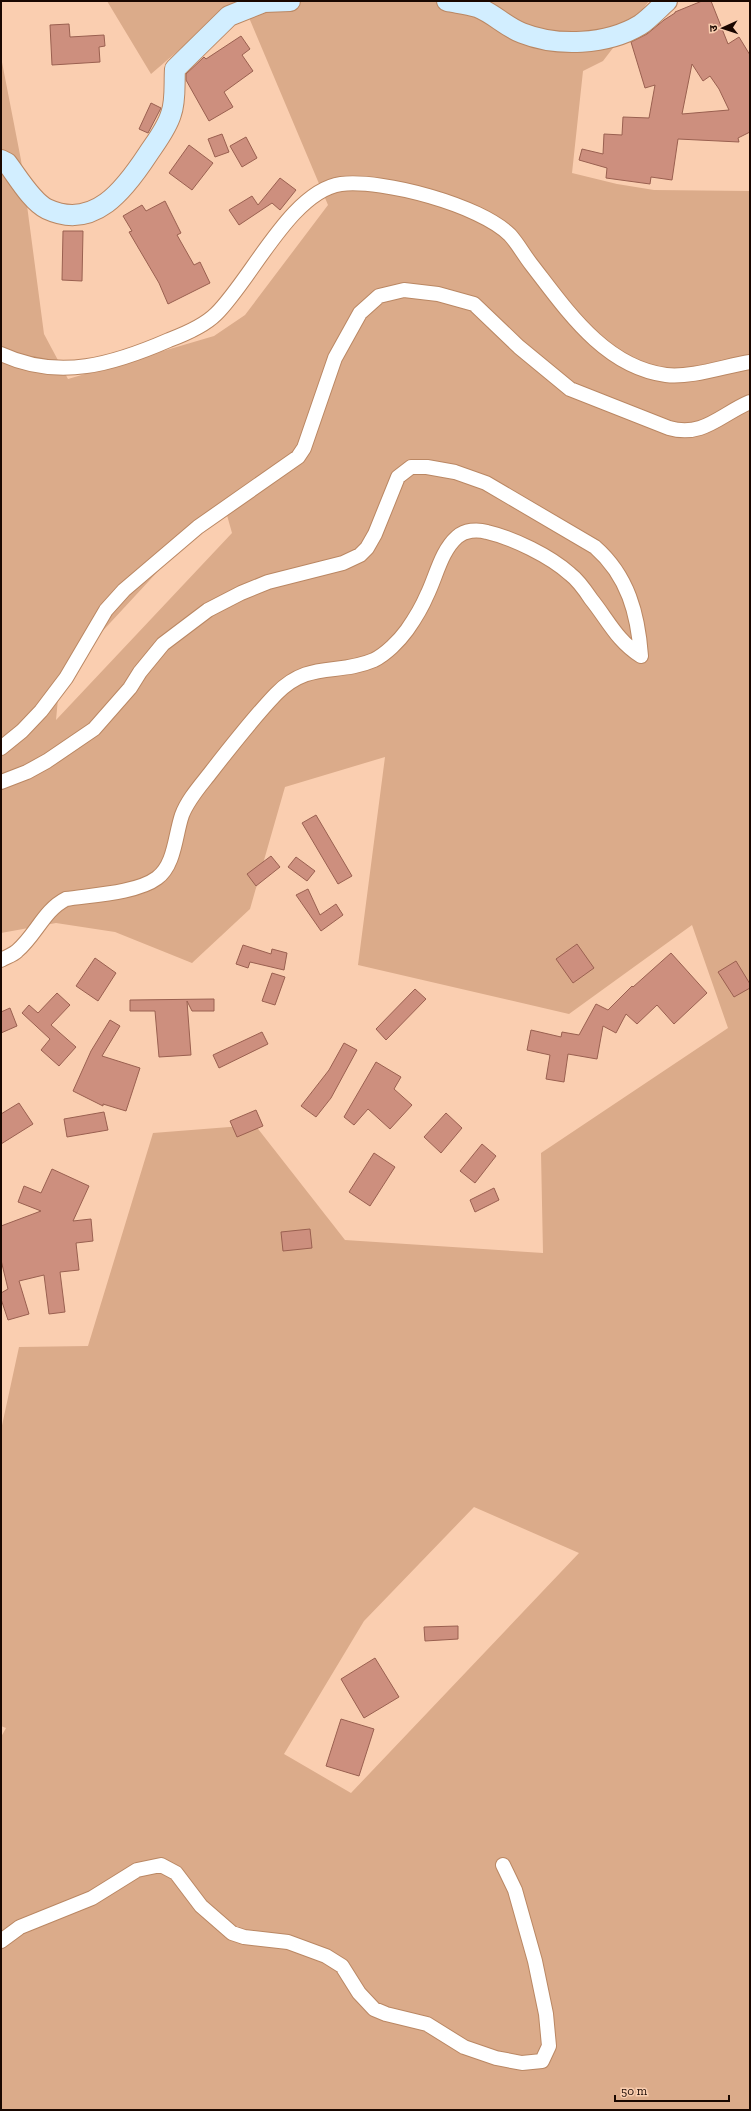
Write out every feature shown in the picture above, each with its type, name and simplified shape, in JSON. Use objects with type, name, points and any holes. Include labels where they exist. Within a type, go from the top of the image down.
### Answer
[{"type":"street","points":[[1,160],[7,163],[36,201],[45,208],[61,214],[82,214],[102,208],[129,183],[172,114],[175,69],[229,16],[264,2],[290,1]]},
{"type":"street","points":[[447,1],[477,7],[521,33],[545,41],[564,42],[592,40],[616,35],[640,25],[667,1]]},
{"type":"street","points":[[1,354],[14,360],[47,367],[72,368],[99,366],[129,356],[186,333],[215,316],[236,291],[282,226],[297,210],[325,189],[339,184],[371,184],[410,191],[466,209],[490,220],[509,235],[574,318],[605,350],[635,365],[666,375],[682,375],[750,362]]},
{"type":"street","points":[[1,748],[22,731],[41,711],[66,678],[106,610],[124,590],[198,527],[298,457],[304,448],[335,358],[360,313],[379,296],[404,290],[438,294],[474,304],[519,347],[570,389],[669,428],[683,432],[695,430],[724,418],[750,402]]},
{"type":"street","points":[[1,782],[27,772],[94,729],[130,688],[140,672],[163,644],[208,610],[241,593],[268,582],[343,564],[360,555],[367,548],[376,534],[398,476],[411,467],[427,467],[456,472],[486,483],[595,547],[609,560],[634,607],[641,656],[627,647],[620,640],[592,599],[571,574],[553,561],[511,540],[486,531],[469,531],[457,536],[438,567],[427,595],[406,631],[383,655],[361,663],[317,670],[303,674],[289,681],[258,713],[186,806],[169,862],[163,873],[143,886],[66,900],[58,903],[48,912],[17,951],[1,960]]},
{"type":"street","points":[[1,1941],[20,1927],[92,1898],[137,1870],[162,1866],[176,1873],[201,1906],[232,1933],[288,1942],[326,1956],[342,1966],[365,2000],[374,2009],[386,2014],[427,2024],[464,2048],[496,2058],[522,2063],[542,2061],[549,2046],[546,2014],[535,1961],[515,1890],[503,1865]]},
{"type":"shaded area","points":[[107,1],[236,1],[151,74]]},
{"type":"shaded area","points":[[242,1],[649,1],[603,61],[583,71],[572,173],[617,184],[654,190],[750,191],[750,2110],[1,2110],[1,1737],[6,1728],[1,1726],[1,1430],[19,1347],[88,1346],[153,1133],[255,1125],[345,1240],[543,1253],[541,1153],[728,1028],[692,925],[569,1014],[358,965],[385,757],[285,787],[250,909],[192,963],[115,932],[56,923],[1,933],[1,57],[21,160],[44,334],[68,379],[214,336],[245,315],[328,205]],"holes":[[[223,501],[232,533],[56,720],[60,677]],[[474,1507],[579,1553],[351,1793],[284,1754],[364,1621]]]},
{"type":"building","points":[[702,1],[711,1],[728,44],[739,37],[750,55],[750,132],[738,138],[739,142],[678,139],[672,180],[651,177],[650,184],[606,178],[607,168],[579,160],[582,149],[603,154],[604,134],[622,135],[623,117],[649,118],[655,85],[645,88],[631,42],[647,34],[675,12]],"holes":[[[692,64],[703,81],[710,76],[719,89],[729,110],[682,114]]]},
{"type":"building","points":[[69,24],[70,37],[104,35],[105,46],[99,47],[100,62],[52,65],[50,25]]},
{"type":"building","points":[[241,36],[250,49],[242,55],[253,71],[224,92],[233,107],[209,121],[186,80],[186,74],[204,57],[206,59]]},
{"type":"building","points":[[151,103],[161,108],[148,133],[139,129]]},
{"type":"building","points":[[222,134],[229,152],[215,157],[208,139]]},
{"type":"building","points":[[246,137],[257,158],[242,167],[230,146]]},
{"type":"building","points":[[189,145],[213,163],[192,190],[169,173]]},
{"type":"building","points":[[280,178],[296,190],[280,210],[272,203],[239,225],[229,210],[252,196],[258,205]]},
{"type":"building","points":[[165,201],[181,233],[177,235],[194,265],[200,262],[210,283],[168,304],[159,283],[129,232],[132,231],[123,216],[142,205],[146,211]]},
{"type":"building","points":[[63,231],[83,231],[82,281],[62,280]]},
{"type":"building","points":[[316,815],[352,876],[338,884],[302,823]]},
{"type":"building","points":[[271,856],[280,867],[256,886],[247,874]]},
{"type":"building","points":[[296,857],[315,871],[307,881],[288,867]]},
{"type":"building","points":[[308,889],[320,915],[336,904],[343,915],[321,931],[296,895]]},
{"type":"building","points":[[577,944],[594,968],[573,983],[556,959]]},
{"type":"building","points":[[243,945],[271,954],[272,949],[287,953],[284,970],[250,962],[248,968],[236,964]]},
{"type":"building","points":[[671,953],[707,993],[674,1024],[657,1005],[637,1024],[626,1014],[616,1033],[603,1026],[597,1059],[568,1054],[564,1082],[546,1079],[550,1055],[527,1050],[531,1030],[561,1037],[562,1032],[579,1035],[596,1004],[608,1010],[632,986],[633,987]]},
{"type":"building","points":[[95,958],[116,973],[98,1001],[76,986]]},
{"type":"building","points":[[736,961],[750,984],[750,988],[734,997],[718,972]]},
{"type":"building","points":[[272,973],[285,977],[275,1005],[262,1001]]},
{"type":"building","points":[[415,989],[426,999],[386,1040],[376,1029]]},
{"type":"building","points":[[57,993],[70,1005],[51,1025],[76,1047],[59,1066],[41,1050],[50,1039],[22,1013],[29,1005],[38,1013]]},
{"type":"building","points":[[214,999],[214,1011],[192,1011],[187,1001],[191,1055],[159,1057],[155,1011],[130,1011],[130,1000]]},
{"type":"building","points":[[10,1008],[17,1026],[1,1033],[1,1012]]},
{"type":"building","points":[[110,1020],[120,1026],[102,1056],[140,1068],[126,1111],[103,1104],[103,1106],[73,1091],[91,1051]]},
{"type":"building","points":[[262,1032],[268,1044],[219,1068],[213,1055]]},
{"type":"building","points":[[344,1043],[357,1050],[331,1098],[316,1117],[301,1106],[329,1070]]},
{"type":"building","points":[[376,1062],[401,1077],[394,1089],[412,1105],[390,1129],[368,1109],[354,1125],[344,1117]]},
{"type":"building","points":[[19,1103],[33,1124],[1,1144],[1,1114]]},
{"type":"building","points":[[256,1110],[263,1126],[237,1137],[230,1121]]},
{"type":"building","points":[[104,1112],[108,1130],[67,1137],[64,1119]]},
{"type":"building","points":[[446,1113],[462,1128],[441,1153],[424,1137]]},
{"type":"building","points":[[482,1144],[496,1156],[475,1183],[460,1171]]},
{"type":"building","points":[[374,1153],[395,1167],[370,1206],[349,1192]]},
{"type":"building","points":[[52,1169],[89,1186],[73,1221],[91,1219],[93,1241],[76,1243],[79,1270],[60,1272],[65,1312],[49,1314],[44,1275],[19,1281],[29,1314],[8,1320],[1,1299],[1,1293],[8,1289],[1,1260],[1,1226],[41,1211],[18,1202],[24,1186],[41,1193]]},
{"type":"building","points":[[494,1188],[499,1200],[475,1212],[470,1200]]},
{"type":"building","points":[[310,1229],[312,1248],[283,1251],[281,1232]]},
{"type":"building","points":[[458,1626],[458,1639],[425,1641],[424,1627]]},
{"type":"building","points":[[375,1658],[399,1697],[364,1718],[341,1679]]},
{"type":"building","points":[[341,1719],[374,1729],[359,1776],[326,1766]]}]
